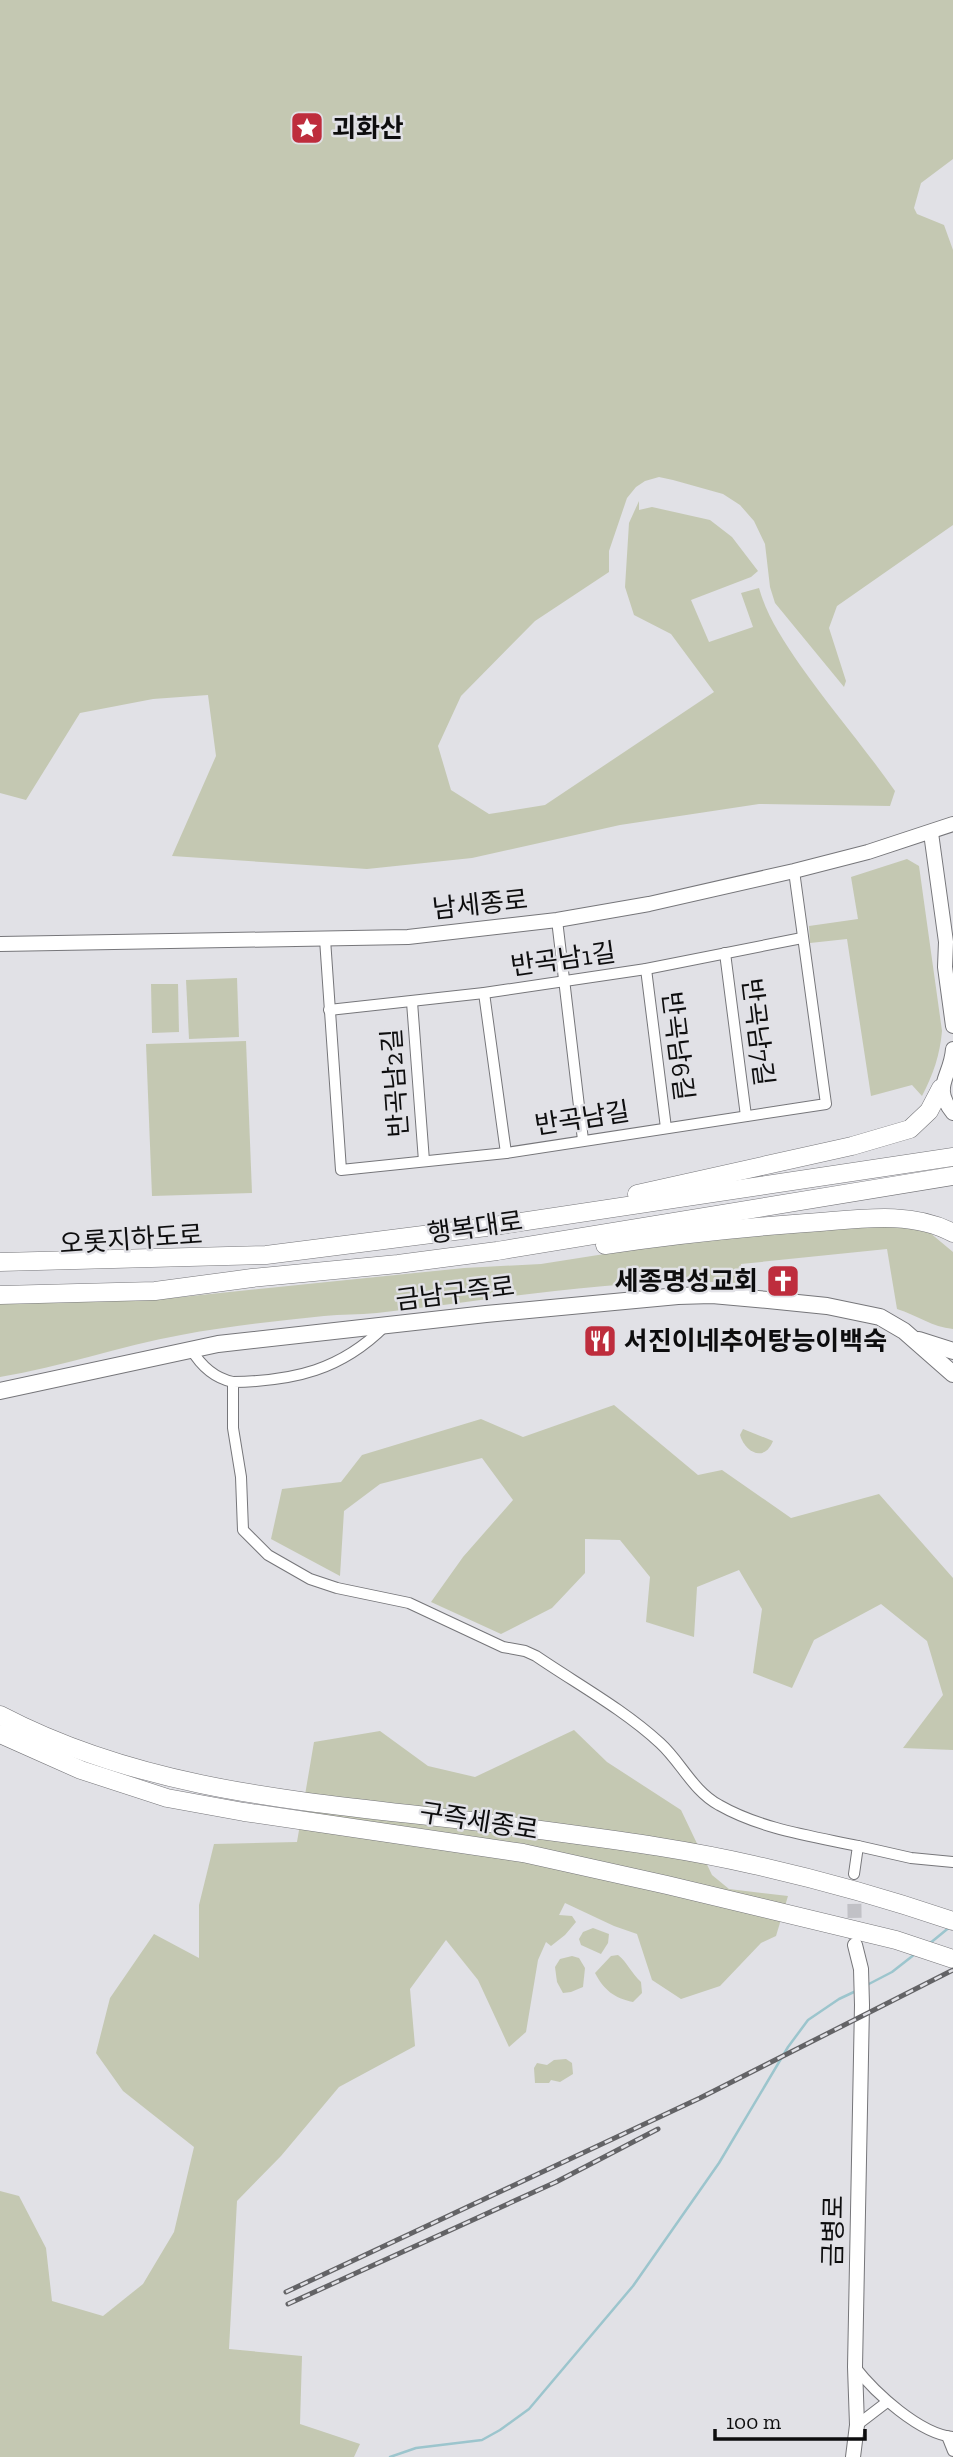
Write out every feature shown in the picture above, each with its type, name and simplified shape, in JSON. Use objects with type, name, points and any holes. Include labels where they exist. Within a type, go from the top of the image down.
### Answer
[{"type":"highway","points":[[494,1226],[580,1204],[637,1194],[852,1146],[910,1129],[929,1111],[947,1077]]},
{"type":"highway","name":"행복대로","points":[[0,1262],[266,1255],[494,1226],[953,1157]]},
{"type":"highway","name":"행복대로","points":[[0,1295],[155,1292],[252,1278],[397,1264],[497,1251],[953,1176]]},
{"type":"highway","points":[[497,1251],[561,1251],[715,1229],[883,1217],[941,1226],[953,1233]]},
{"type":"highway","name":"오롯지하도로","points":[[0,1273],[116,1269],[266,1255]]},
{"type":"highway","name":"오롯지하도로","points":[[0,1287],[252,1278]]},
{"type":"highway","name":"구즉세종로","points":[[0,1714],[37,1734],[136,1769],[231,1792],[675,1849],[765,1867],[953,1921]]},
{"type":"highway","name":"구즉세종로","points":[[0,1734],[81,1770],[167,1798],[523,1853],[896,1940],[952,1958]]},
{"type":"main road","name":"금남구즉로","points":[[0,1391],[191,1349],[630,1299],[712,1295],[857,1311],[894,1324],[953,1374]]},
{"type":"main road","name":"금남구즉로","points":[[913,1338],[953,1351]]},
{"type":"street","name":"남세종로","points":[[0,944],[408,937],[557,920],[649,904],[794,871],[932,833],[953,824]]},
{"type":"street","points":[[932,833],[946,942],[945,967],[953,1026]]},
{"type":"street","name":"반곡남길","points":[[325,939],[341,1170],[506,1153],[826,1104],[794,871]]},
{"type":"street","points":[[557,920],[583,1140]]},
{"type":"street","name":"반곡남1길","points":[[328,1010],[484,993],[646,970],[802,938]]},
{"type":"street","points":[[946,942],[953,961]]},
{"type":"street","name":"반곡남7길","points":[[725,953],[746,1116]]},
{"type":"street","name":"반곡남6길","points":[[646,970],[666,1128]]},
{"type":"street","points":[[484,993],[506,1153]]},
{"type":"street","name":"반곡남2길","points":[[412,1002],[424,1161]]},
{"type":"street","points":[[953,1049],[945,1104],[953,1113]]},
{"type":"street","points":[[191,1349],[200,1364],[209,1372],[233,1382],[274,1381],[326,1367],[369,1342],[385,1326]]},
{"type":"street","points":[[913,1338],[953,1341]]},
{"type":"street","points":[[233,1382],[233,1428],[241,1477],[243,1530],[268,1555],[310,1579],[337,1588],[409,1603],[503,1647],[536,1656],[601,1699],[661,1744],[687,1777],[715,1803],[745,1819],[911,1858],[953,1862]]},
{"type":"street","points":[[854,1874],[858,1846]]},
{"type":"street","name":"금병로","points":[[853,2457],[857,2425],[855,2368],[862,2005],[861,1969],[855,1945]]},
{"type":"street","points":[[855,2368],[887,2402],[930,2429],[950,2436],[953,2451]]},
{"type":"street","points":[[857,2425],[887,2402]]},
{"type":"green space","points":[[0,0],[953,0],[953,159],[921,183],[914,208],[917,214],[944,225],[953,250],[953,525],[837,606],[829,628],[846,681],[844,687],[775,603],[770,587],[765,544],[754,521],[740,505],[723,494],[659,477],[645,481],[627,498],[609,551],[609,572],[535,621],[461,696],[438,746],[451,790],[489,814],[545,805],[714,692],[671,634],[634,615],[625,587],[629,523],[639,501],[639,510],[652,507],[710,520],[732,537],[758,571],[751,577],[691,600],[709,642],[753,627],[741,593],[759,588],[771,619],[794,656],[895,791],[890,806],[759,804],[620,825],[472,858],[367,869],[172,856],[216,756],[208,695],[153,699],[80,713],[26,800],[0,793]]},
{"type":"green space","points":[[907,859],[919,866],[942,1031],[941,1040],[935,1065],[922,1096],[912,1085],[871,1096],[847,939],[810,943],[809,926],[858,919],[851,877]]},
{"type":"green space","points":[[237,978],[239,1037],[189,1039],[186,980]]},
{"type":"green space","points":[[151,984],[178,984],[179,1032],[152,1033]]},
{"type":"green space","points":[[246,1041],[252,1193],[152,1196],[146,1044]]},
{"type":"green space","points":[[898,1225],[929,1232],[953,1252],[953,1329],[938,1326],[897,1309],[887,1249],[741,1264],[742,1283],[604,1286],[377,1313],[330,1315],[234,1326],[158,1340],[0,1377],[0,1303],[172,1298],[464,1268],[541,1264],[706,1238]]},
{"type":"green space","points":[[614,1405],[698,1475],[722,1470],[791,1518],[879,1494],[953,1578],[953,1750],[903,1748],[943,1695],[927,1641],[881,1604],[814,1640],[792,1688],[753,1673],[762,1609],[739,1570],[697,1587],[694,1637],[646,1622],[650,1577],[620,1540],[585,1539],[585,1573],[552,1608],[501,1634],[431,1602],[463,1557],[513,1500],[482,1458],[380,1484],[344,1511],[340,1576],[271,1539],[282,1489],[341,1482],[362,1455],[481,1419],[523,1437]]},
{"type":"green space","points":[[743,1429],[773,1441],[765,1452],[755,1453],[742,1441],[740,1435]]},
{"type":"green space","points":[[574,1730],[607,1762],[681,1810],[712,1875],[729,1889],[788,1896],[776,1936],[761,1943],[720,1986],[681,1999],[652,1980],[637,1934],[565,1903],[559,1915],[572,1916],[576,1922],[551,1946],[546,1942],[538,1960],[526,2032],[509,2047],[478,1980],[446,1940],[410,1989],[415,2046],[339,2087],[281,2156],[237,2201],[229,2349],[302,2356],[300,2424],[360,2444],[354,2457],[0,2457],[0,2191],[19,2196],[46,2248],[52,2301],[103,2316],[143,2284],[174,2232],[194,2147],[123,2091],[96,2053],[110,1998],[154,1934],[199,1958],[199,1905],[214,1844],[297,1842],[314,1742],[380,1731],[428,1766],[475,1777]]},
{"type":"green space","points":[[593,1928],[609,1934],[608,1943],[601,1954],[581,1945],[579,1939],[583,1932]]},
{"type":"green space","points":[[618,1955],[641,1982],[642,1993],[633,2002],[610,1992],[595,1973],[611,1956]]},
{"type":"green space","points":[[572,1956],[579,1958],[585,1968],[583,1987],[563,1993],[557,1982],[555,1967],[560,1959]]},
{"type":"green space","points":[[566,2059],[572,2063],[573,2074],[560,2082],[551,2080],[549,2083],[535,2083],[534,2068],[537,2063],[547,2065],[554,2060]]},
{"type":"waterway","points":[[929,1944],[951,1926]]},
{"type":"waterway","points":[[865,1986],[892,1972],[915,1954]]},
{"type":"waterway","points":[[390,2457],[416,2448],[482,2440],[529,2409],[633,2286],[719,2163],[788,2047],[808,2020],[856,1991]]},
{"type":"tunnel","points":[[854,1883],[855,1940]]},
{"type":"railway","points":[[286,2292],[700,2098],[953,1970]]},
{"type":"railway","points":[[288,2304],[556,2182],[658,2129]]},
{"type":"place","name":"괴화산","points":[[307,128]]},
{"type":"place","name":"세종명성교회","points":[[783,1281]]},
{"type":"place","name":"서진이네추어탕능이백숙","points":[[600,1341]]}]
